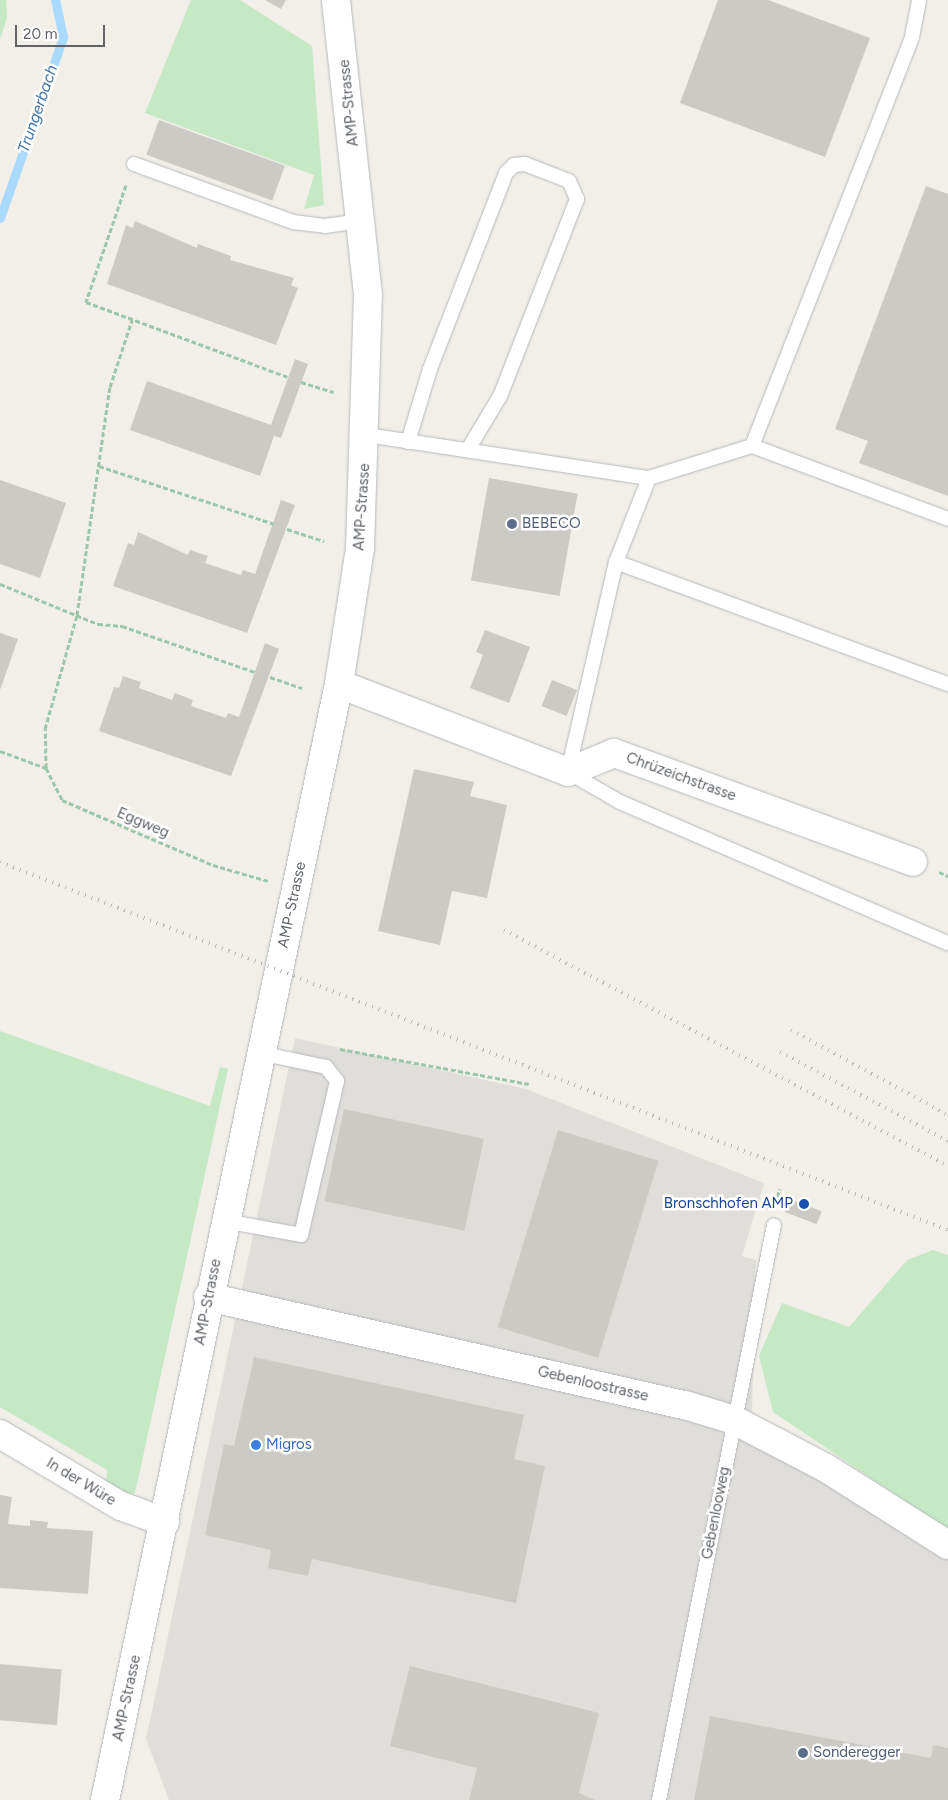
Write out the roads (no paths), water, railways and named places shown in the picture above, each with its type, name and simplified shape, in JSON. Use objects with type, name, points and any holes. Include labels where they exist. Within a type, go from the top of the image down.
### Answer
[{"type":"street","name":"AMP-Strasse","points":[[105,1800],[165,1522],[224,1220],[339,684],[360,548],[367,435],[368,303],[362,221],[336,0]]},
{"type":"street","points":[[339,684],[568,772]]},
{"type":"street","name":"Chrüzeichstrasse","points":[[568,772],[614,753],[913,862]]},
{"type":"street","name":"Gebenloostrasse","points":[[208,1297],[686,1405],[734,1420],[826,1468],[948,1545]]},
{"type":"street","name":"In der Würe","points":[[0,1434],[121,1506],[165,1522]]},
{"type":"lane","points":[[752,446],[912,37],[920,0]]},
{"type":"lane","points":[[134,164],[293,222],[325,226],[362,221]]},
{"type":"lane","points":[[408,442],[430,369],[506,173],[514,165],[525,164],[569,181],[577,198],[500,396],[469,448]]},
{"type":"lane","points":[[367,435],[408,442],[469,448],[649,478],[752,446],[948,519]]},
{"type":"lane","points":[[649,478],[616,562],[568,772],[620,802],[948,943]]},
{"type":"lane","points":[[616,562],[948,684]]},
{"type":"lane","points":[[224,1220],[302,1235],[337,1081],[326,1067],[260,1053]]},
{"type":"lane","name":"Gebenlooweg","points":[[659,1800],[774,1225]]},
{"type":"waterway","name":"Trungerbach","points":[[0,218],[63,37],[55,0]]},
{"type":"railway","points":[[0,862],[948,1230]]},
{"type":"railway","points":[[504,930],[948,1166]]},
{"type":"railway","points":[[791,1030],[948,1115]]},
{"type":"railway","points":[[780,1052],[948,1141]]},
{"type":"place","name":"BEBECO","points":[[512,524]]},
{"type":"place","name":"Bronschhofen AMP","points":[[804,1204]]},
{"type":"place","name":"Migros","points":[[256,1445]]},
{"type":"place","name":"Sonderegger","points":[[803,1753]]}]
